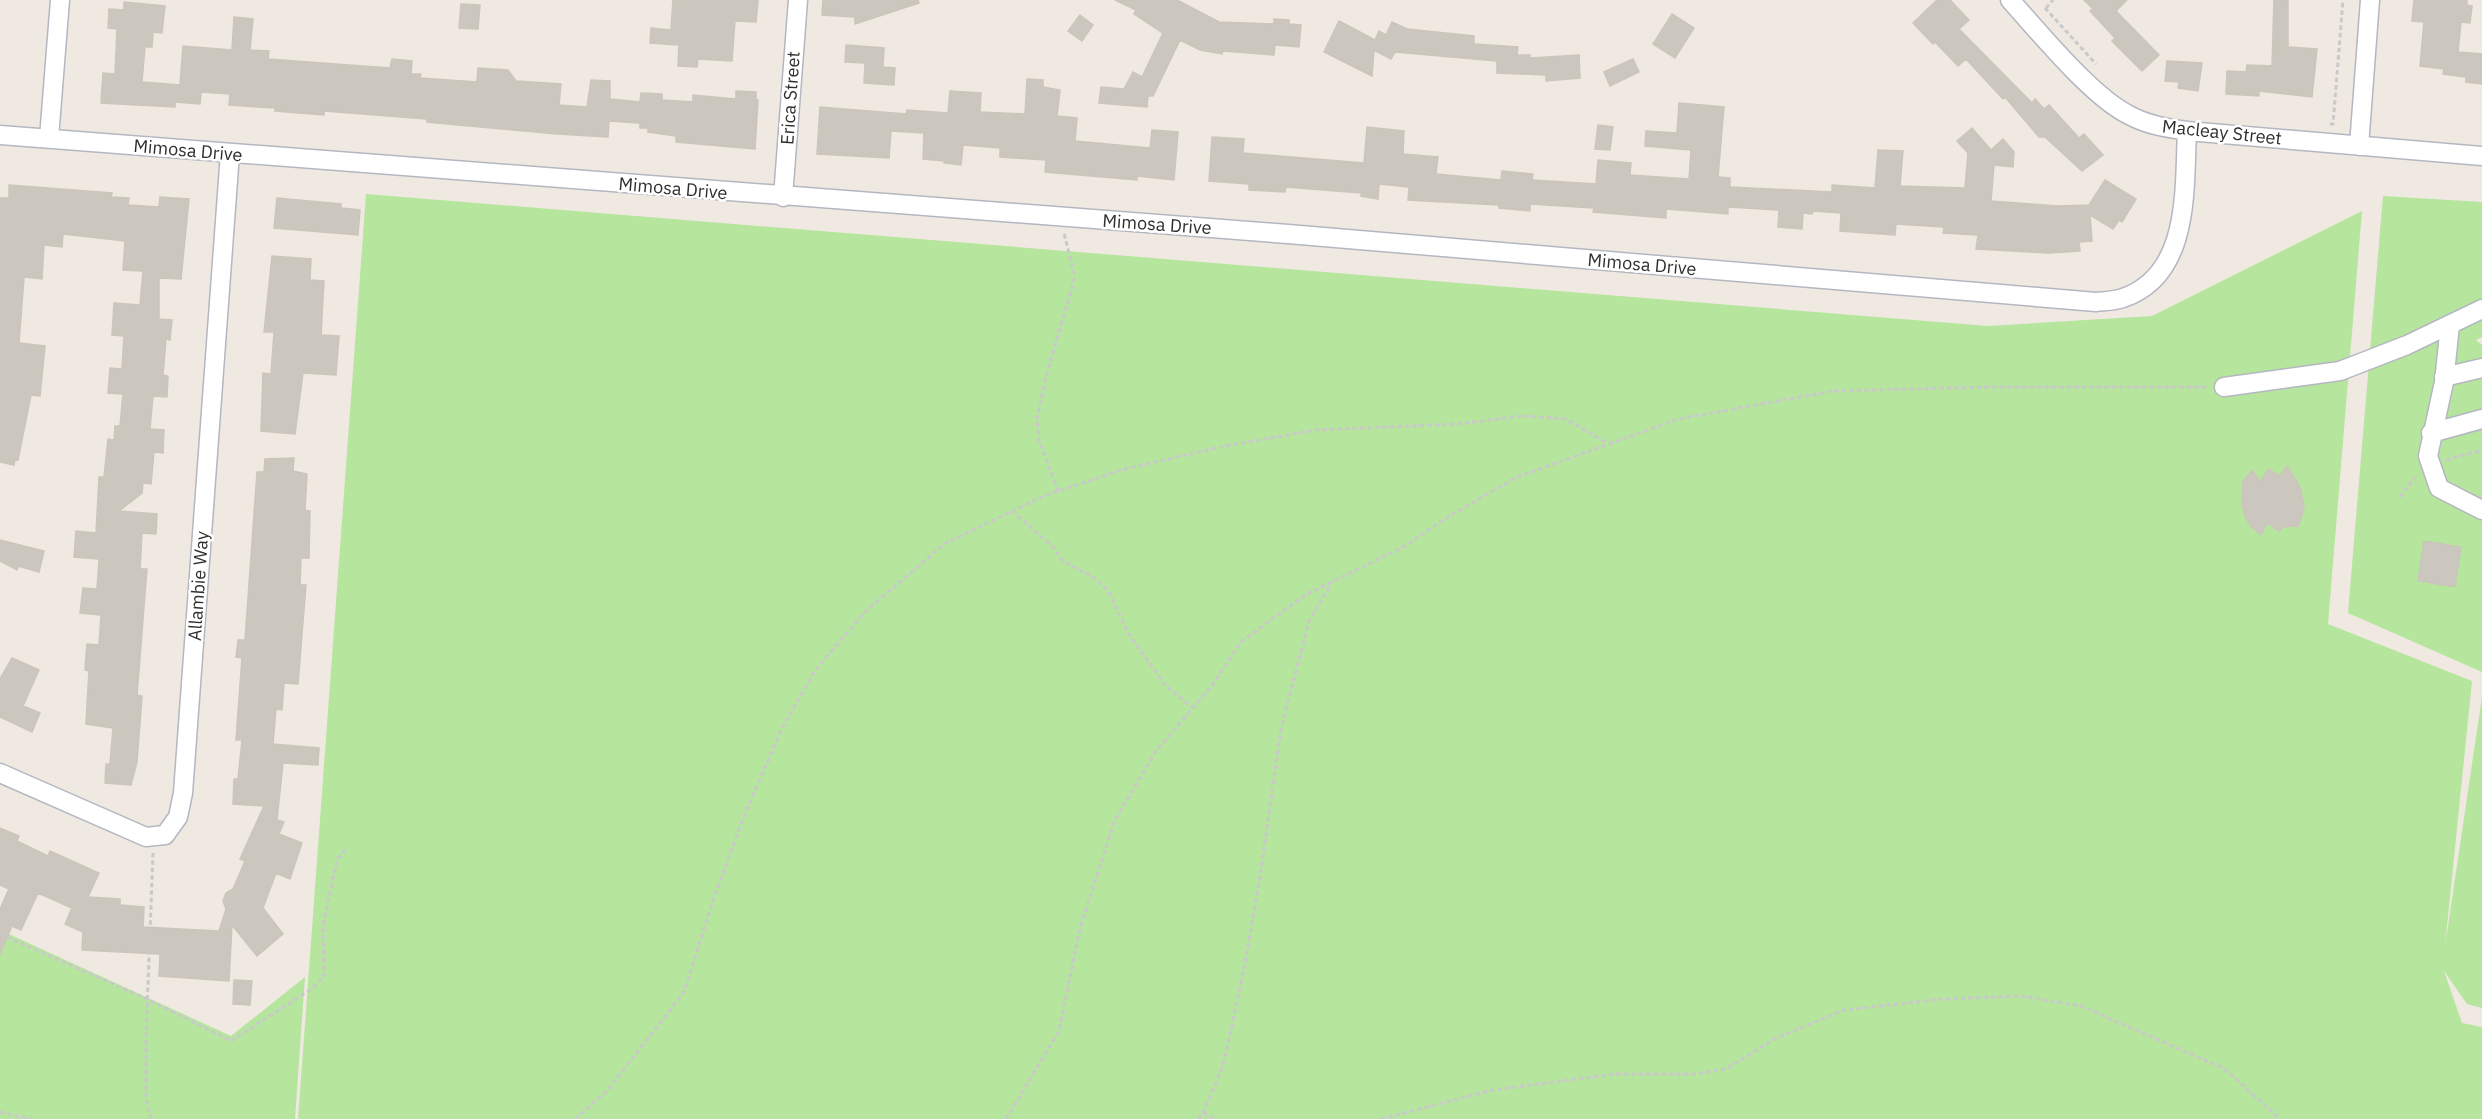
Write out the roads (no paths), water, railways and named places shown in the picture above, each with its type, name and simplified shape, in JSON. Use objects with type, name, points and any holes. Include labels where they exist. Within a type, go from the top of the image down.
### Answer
[{"type":"street","points":[[49,138],[60,0]]},
{"type":"street","name":"Erica Street","points":[[783,197],[798,0]]},
{"type":"street","points":[[2359,146],[2370,0]]},
{"type":"street","name":"Macleay Street","points":[[2016,2],[2103,99],[2129,116],[2156,126],[2187,131],[2482,156]]},
{"type":"street","name":"Mimosa Drive","points":[[0,135],[1060,217],[2096,302],[2123,298],[2145,286],[2161,270],[2172,252],[2180,230],[2187,131]]},
{"type":"street","name":"Allambie Way","points":[[0,773],[146,837],[165,835],[178,817],[183,793],[230,153]]},
{"type":"street","points":[[2224,387],[2340,370],[2407,345],[2482,309]]},
{"type":"street","points":[[2450,325],[2444,377],[2428,456],[2439,488],[2482,510]]},
{"type":"street","points":[[2444,377],[2482,368]]},
{"type":"street","points":[[2432,433],[2482,419]]}]
